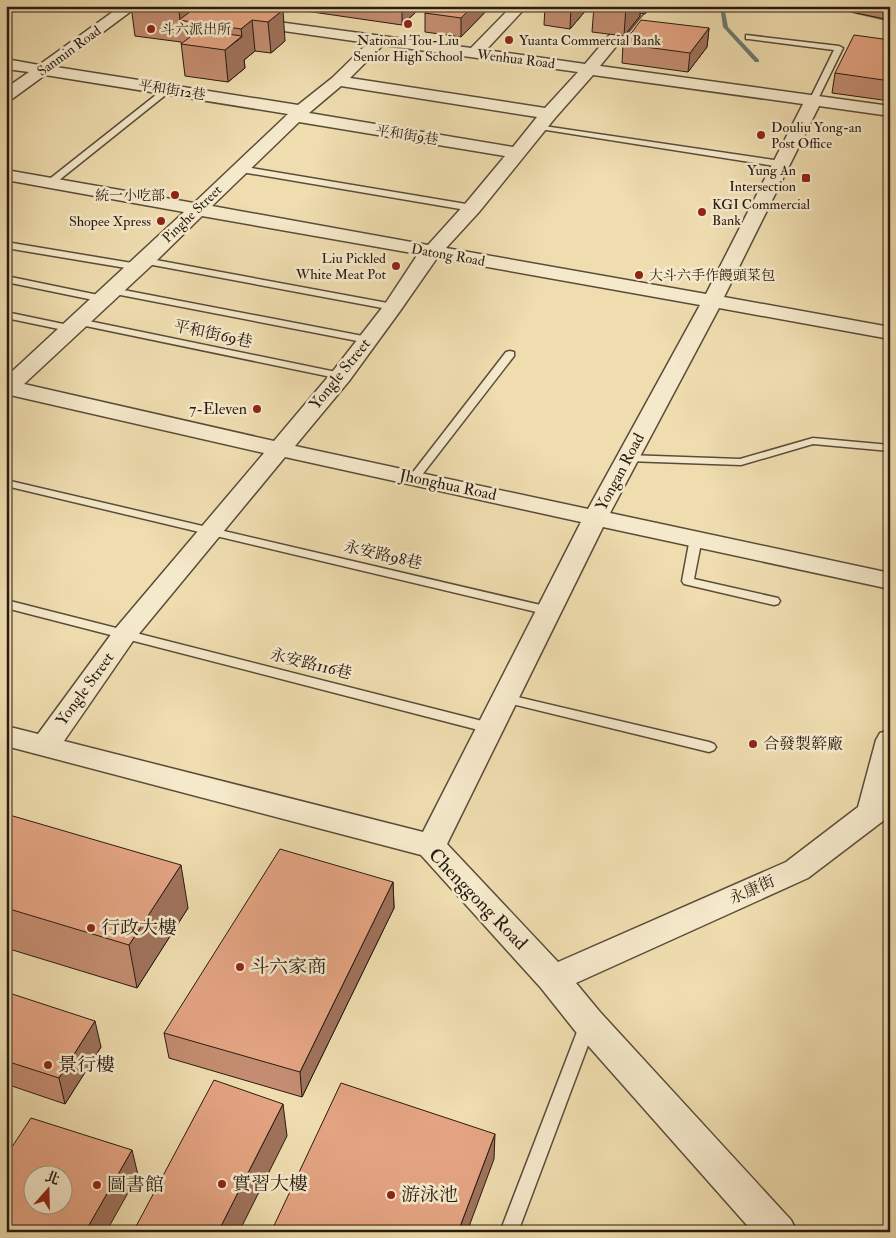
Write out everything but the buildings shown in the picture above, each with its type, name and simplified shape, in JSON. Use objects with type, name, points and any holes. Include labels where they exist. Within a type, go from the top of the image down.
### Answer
[{"type":"street","name":"Sanmin Road","points":[[6,96],[131,6]]},
{"type":"street","points":[[474,54],[520,6]]},
{"type":"street","name":"Yongle Street","points":[[44,747],[124,634],[341,376],[393,307],[422,262],[472,208],[544,120],[642,6]]},
{"type":"street","name":"Wenhua Road","points":[[237,20],[890,111]]},
{"type":"street","name":"Pinghe Street","points":[[7,388],[76,326],[196,210],[299,114],[338,81],[379,41]]},
{"type":"street","name":"平和街12巷","points":[[6,64],[169,89],[299,114]]},
{"type":"street","points":[[338,81],[544,120]]},
{"type":"street","name":"Yongan Road","points":[[431,846],[596,517],[712,302],[813,101]]},
{"type":"street","name":"平和街9巷","points":[[299,114],[517,153]]},
{"type":"street","name":"Datong Road","points":[[6,175],[890,333]]},
{"type":"street","name":"Jhonghua Road","points":[[7,388],[278,449],[890,581]]},
{"type":"street","name":"Chenggong Road","points":[[6,736],[431,846],[553,979],[588,1022],[778,1232]]},
{"type":"street","name":"永康街","points":[[553,979],[797,870],[881,819],[890,740]]},
{"type":"lane","points":[[749,37],[839,48],[813,101]]},
{"type":"lane","points":[[50,183],[169,89]]},
{"type":"lane","points":[[544,120],[781,164]]},
{"type":"lane","points":[[240,169],[472,208]]},
{"type":"lane","points":[[6,245],[142,264],[393,307]]},
{"type":"lane","points":[[6,279],[368,340]]},
{"type":"lane","name":"平和街69巷","points":[[6,314],[341,376]]},
{"type":"lane","points":[[414,478],[510,354]]},
{"type":"lane","points":[[627,458],[741,462],[813,441],[890,448]]},
{"type":"lane","name":"永安路98巷","points":[[6,483],[549,612]]},
{"type":"lane","points":[[696,538],[688,581],[774,601]]},
{"type":"lane","name":"永安路116巷","points":[[6,604],[490,728]]},
{"type":"lane","points":[[505,698],[709,747]]},
{"type":"lane","points":[[509,1232],[588,1022]]},
{"type":"waterway","points":[[722,6],[726,27],[757,61]]},
{"type":"waterway","points":[[854,12],[890,21]]},
{"type":"place","name":"National Tou-Liu Senior High School","points":[[408,24]]},
{"type":"place","name":"斗六派出所","points":[[151,29]]},
{"type":"place","name":"Yuanta Commercial Bank","points":[[509,40]]},
{"type":"place","name":"Douliu Yong-an Post Office","points":[[761,135]]},
{"type":"place","name":"Yung An Intersection","points":[[806,178]]},
{"type":"place","name":"統一小吃部","points":[[175,195]]},
{"type":"place","name":"KGI Commercial Bank","points":[[702,212]]},
{"type":"place","name":"Shopee Xpress","points":[[161,221]]},
{"type":"place","name":"Liu Pickled White Meat Pot","points":[[396,266]]},
{"type":"place","name":"大斗六手作饅頭菜包","points":[[639,275]]},
{"type":"place","name":"7-Eleven","points":[[257,409]]},
{"type":"place","name":"合發製簳廠","points":[[753,744]]},
{"type":"place","name":"行政大樓","points":[[91,928]]},
{"type":"place","name":"斗六家商","points":[[240,967]]},
{"type":"place","name":"景行樓","points":[[48,1065]]},
{"type":"place","name":"實習大樓","points":[[222,1184]]},
{"type":"place","name":"圖書館","points":[[97,1185]]},
{"type":"place","name":"游泳池","points":[[391,1195]]}]
